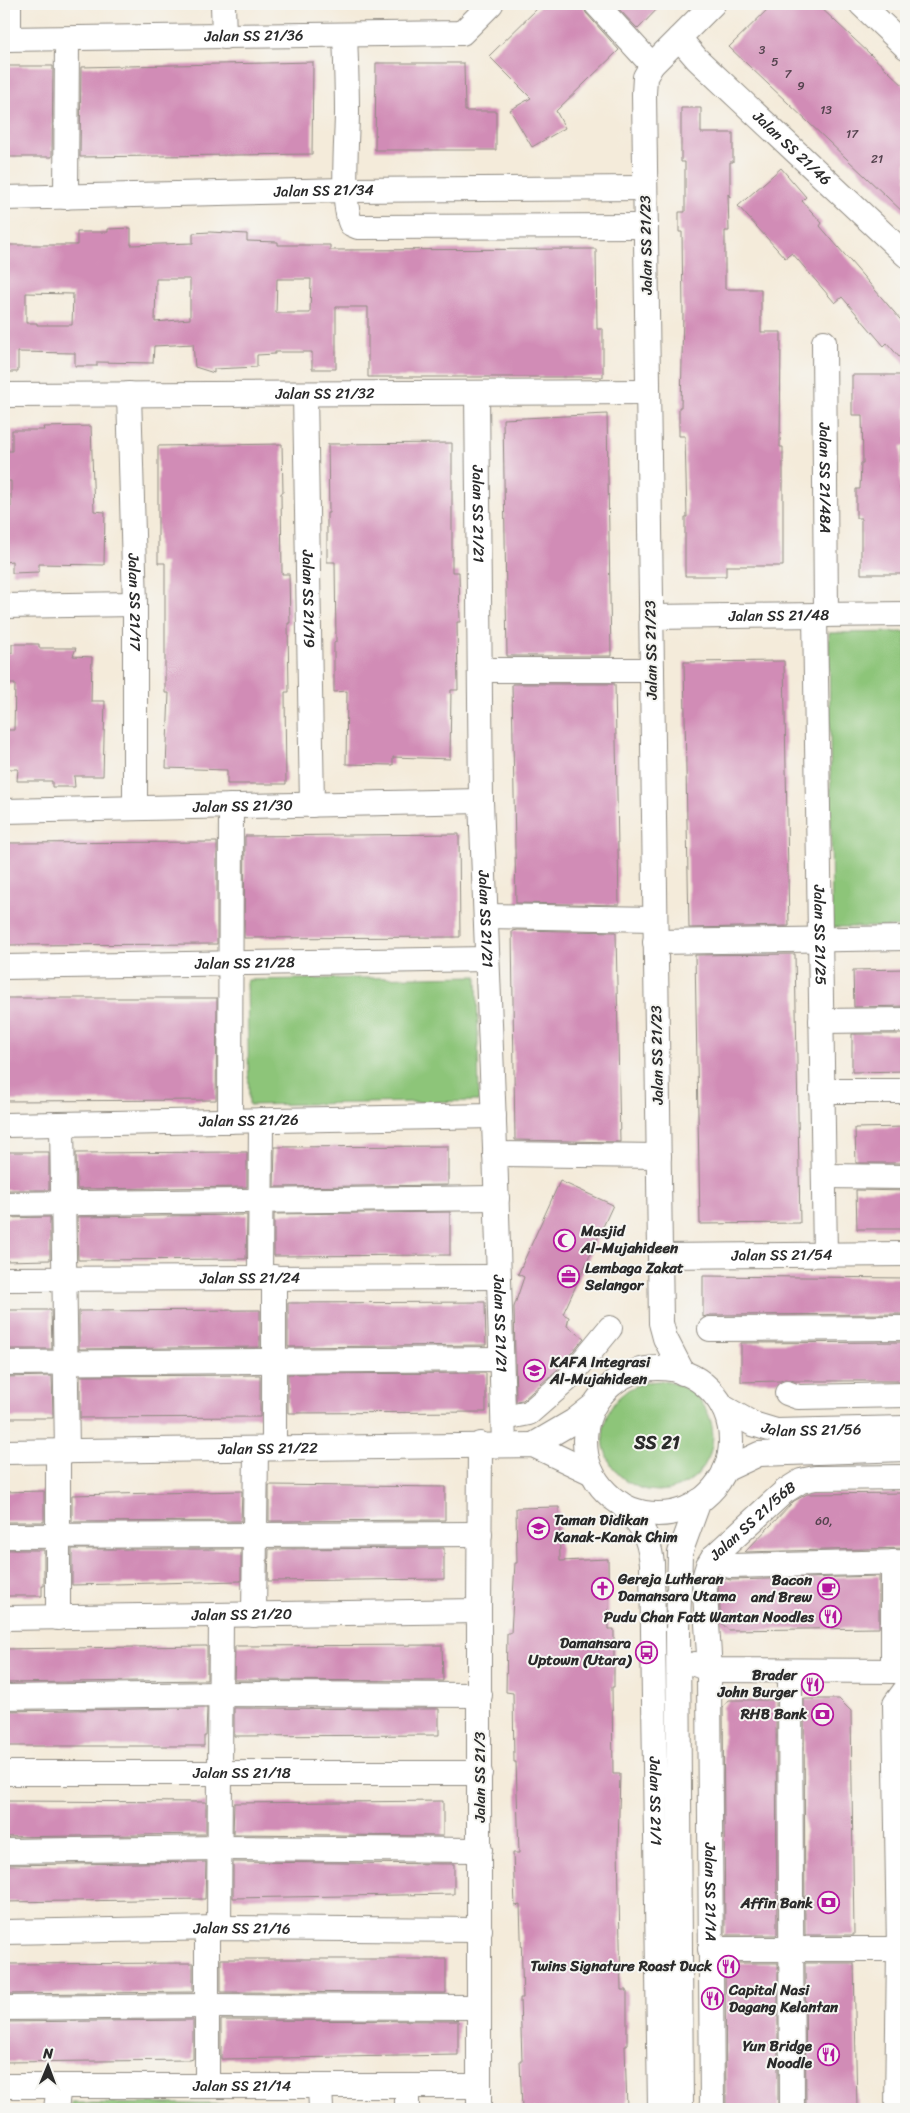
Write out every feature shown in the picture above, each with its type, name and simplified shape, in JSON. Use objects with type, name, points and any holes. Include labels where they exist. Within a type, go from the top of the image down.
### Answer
[{"type":"street","points":[[7,39],[9,4]]},
{"type":"street","points":[[223,4],[224,37]]},
{"type":"street","name":"Jalan SS 21/36","points":[[7,39],[462,33],[491,4]]},
{"type":"street","points":[[598,4],[652,65]]},
{"type":"street","name":"Jalan SS 21/23","points":[[683,1373],[665,1338],[661,1323],[644,94],[645,77],[652,65],[713,4]]},
{"type":"street","points":[[861,4],[906,47]]},
{"type":"street","points":[[345,35],[347,110],[346,190],[351,224],[358,227],[646,226]]},
{"type":"street","name":"Jalan SS 21/46","points":[[679,38],[697,59],[903,246]]},
{"type":"street","points":[[66,198],[67,39]]},
{"type":"street","name":"Jalan SS 21/34","points":[[4,198],[346,190],[645,188]]},
{"type":"street","name":"Jalan SS 21/48A","points":[[821,615],[824,342]]},
{"type":"street","name":"Jalan SS 21/32","points":[[4,395],[648,392]]},
{"type":"street","name":"Jalan SS 21/21","points":[[477,393],[481,801],[497,1198],[497,1277],[504,1445]]},
{"type":"street","name":"Jalan SS 21/17","points":[[129,394],[135,604],[135,808]]},
{"type":"street","name":"Jalan SS 21/19","points":[[304,394],[312,805]]},
{"type":"street","points":[[4,606],[135,604]]},
{"type":"street","name":"Jalan SS 21/48","points":[[651,617],[906,614]]},
{"type":"street","name":"Jalan SS 21/25","points":[[821,615],[820,940],[825,1255]]},
{"type":"street","points":[[480,670],[652,670]]},
{"type":"street","name":"Jalan SS 21/30","points":[[4,811],[481,801]]},
{"type":"street","points":[[230,1121],[231,806]]},
{"type":"street","points":[[486,916],[655,919]]},
{"type":"street","points":[[655,942],[906,938]]},
{"type":"street","name":"Jalan SS 21/28","points":[[4,967],[487,959]]},
{"type":"street","points":[[821,1021],[906,1020]]},
{"type":"street","points":[[822,1091],[906,1091]]},
{"type":"street","name":"Jalan SS 21/26","points":[[4,1125],[494,1116]]},
{"type":"street","points":[[254,1615],[256,1535],[274,1361],[262,1201],[261,1120]]},
{"type":"street","points":[[58,1618],[65,1363],[62,1124]]},
{"type":"street","points":[[495,1154],[659,1156]]},
{"type":"street","points":[[824,1176],[906,1176]]},
{"type":"street","points":[[4,1204],[497,1198]]},
{"type":"street","name":"Jalan SS 21/54","points":[[660,1256],[906,1254]]},
{"type":"street","name":"Jalan SS 21/24","points":[[4,1279],[497,1277]]},
{"type":"street","name":"Jalan SS 21/23","points":[[638,1371],[661,1323]]},
{"type":"street","points":[[504,1418],[530,1413],[568,1378],[610,1328]]},
{"type":"street","points":[[710,1329],[906,1328]]},
{"type":"street","points":[[4,1363],[501,1358]]},
{"type":"street","points":[[653,1368],[683,1373],[706,1387],[722,1407],[729,1424],[730,1447],[725,1470],[714,1488],[698,1501],[680,1511],[659,1514],[639,1511],[620,1503],[603,1490],[592,1473],[586,1457],[584,1440],[586,1424],[593,1406],[605,1391],[620,1379],[638,1371],[653,1368]]},
{"type":"street","points":[[787,1393],[798,1398],[906,1396]]},
{"type":"street","name":"Jalan SS 21/22","points":[[4,1452],[533,1444],[574,1421],[593,1406]]},
{"type":"street","name":"Jalan SS 21/56","points":[[722,1407],[753,1424],[776,1431],[906,1428]]},
{"type":"street","name":"Jalan SS 21/3","points":[[479,2109],[480,1444]]},
{"type":"street","name":"Jalan SS 21/22","points":[[533,1444],[592,1473]]},
{"type":"street","name":"Jalan SS 21/56","points":[[725,1470],[759,1454],[906,1450]]},
{"type":"street","name":"Jalan SS 21/56B","points":[[710,1674],[704,1578],[713,1557],[785,1491],[801,1482],[815,1478],[906,1477]]},
{"type":"street","name":"Jalan SS 21/1","points":[[680,2109],[680,1730],[678,1632],[680,1552],[698,1501]]},
{"type":"street","name":"Jalan SS 21/1","points":[[620,1503],[639,1522],[650,1543],[652,1563],[660,2109]]},
{"type":"street","points":[[4,1536],[480,1534]]},
{"type":"street","points":[[713,1557],[730,1566],[900,1562],[902,1881],[897,2109]]},
{"type":"street","name":"Jalan SS 21/20","points":[[4,1618],[479,1611]]},
{"type":"street","points":[[207,2086],[207,2006],[220,1848],[221,1615]]},
{"type":"street","points":[[678,1632],[693,1663],[710,1674],[901,1697]]},
{"type":"street","points":[[710,1674],[857,1677],[876,1683],[901,1697]]},
{"type":"street","points":[[680,1730],[694,1695],[710,1674]]},
{"type":"street","name":"Jalan SS 21/1A","points":[[710,1674],[712,2109]]},
{"type":"street","points":[[790,1685],[792,2109]]},
{"type":"street","points":[[4,1697],[221,1694],[480,1695]]},
{"type":"street","name":"Jalan SS 21/18","points":[[4,1773],[480,1773]]},
{"type":"street","points":[[4,1851],[220,1848],[480,1850]]},
{"type":"street","name":"Jalan SS 21/16","points":[[4,1932],[213,1929],[480,1930]]},
{"type":"street","points":[[710,1949],[899,1950]]},
{"type":"street","points":[[4,2008],[207,2006],[480,2007]]},
{"type":"street","name":"Jalan SS 21/14","points":[[4,2086],[58,2098],[207,2086],[479,2086]]},
{"type":"street","points":[[320,2086],[321,2109]]},
{"type":"street","points":[[407,2086],[407,2109]]},
{"type":"green space","points":[[906,632],[906,927],[832,927],[829,633]]},
{"type":"green space","points":[[477,976],[479,1101],[249,1105],[247,980]]},
{"type":"green space","points":[[658,1381],[679,1385],[697,1397],[709,1415],[713,1436],[709,1457],[697,1475],[679,1487],[658,1491],[637,1487],[619,1475],[607,1457],[603,1436],[607,1415],[619,1397],[637,1385]]},
{"type":"green space","points":[[71,2103],[306,2105],[306,2109],[71,2109]]},
{"type":"building","points":[[542,4],[583,4],[586,13],[619,50],[556,111],[565,128],[532,147],[510,110],[531,98],[489,56]]},
{"type":"building","points":[[614,4],[662,4],[638,29]]},
{"type":"building","points":[[773,4],[817,4],[906,88],[906,215],[729,47]]},
{"type":"building","points":[[313,62],[312,154],[80,157],[81,67]]},
{"type":"building","points":[[376,63],[464,63],[465,111],[496,111],[496,150],[375,150]]},
{"type":"building","points":[[4,66],[53,66],[52,157],[4,157]]},
{"type":"building","points":[[681,108],[701,108],[701,133],[733,133],[733,162],[730,162],[730,197],[728,194],[729,231],[725,231],[725,289],[761,289],[761,332],[781,332],[780,447],[783,447],[783,566],[726,566],[726,576],[685,576],[685,517],[687,517],[685,436],[679,436],[683,313],[682,232],[679,232],[679,212],[685,212],[685,162],[681,162]]},
{"type":"building","points":[[781,168],[806,197],[802,201],[822,223],[820,226],[906,326],[906,365],[887,343],[884,346],[842,297],[835,303],[792,253],[785,258],[738,206]]},
{"type":"building","points":[[131,228],[131,245],[193,243],[193,233],[210,232],[247,234],[247,241],[278,242],[278,245],[330,245],[330,250],[596,249],[597,329],[603,329],[603,377],[368,377],[368,307],[336,307],[336,369],[312,369],[312,352],[275,352],[275,354],[257,355],[257,367],[214,369],[214,373],[195,367],[193,344],[154,346],[153,363],[97,362],[97,366],[75,366],[75,353],[18,352],[18,372],[4,372],[4,245],[77,245],[77,232],[108,232],[108,229]],"holes":[[[156,279],[190,279],[190,319],[155,322]],[[277,279],[311,279],[310,313],[276,313]],[[26,293],[73,294],[72,325],[37,325],[37,323],[26,323]]]},
{"type":"building","points":[[852,375],[906,375],[906,446],[901,446],[900,489],[904,489],[906,574],[861,574],[861,518],[856,518],[856,489],[860,489],[861,463],[863,463],[862,415],[852,415]]},
{"type":"building","points":[[607,414],[611,656],[507,656],[503,419]]},
{"type":"building","points":[[91,426],[94,511],[105,512],[104,565],[39,564],[39,572],[12,573],[12,561],[4,562],[4,507],[11,507],[11,481],[4,481],[4,451],[12,451],[12,430],[44,430],[43,427]]},
{"type":"building","points":[[452,443],[452,572],[459,572],[460,622],[457,622],[458,690],[451,690],[450,759],[393,757],[393,765],[346,764],[347,691],[334,692],[334,642],[336,642],[335,562],[327,562],[327,513],[329,513],[328,444]]},
{"type":"building","points":[[282,444],[282,574],[289,574],[290,623],[288,623],[289,692],[285,692],[286,784],[227,784],[227,770],[166,768],[169,693],[165,693],[165,563],[158,563],[158,446]]},
{"type":"building","points":[[12,644],[39,644],[39,648],[76,648],[73,656],[92,657],[91,701],[105,701],[103,776],[74,776],[75,787],[52,787],[52,781],[17,781],[18,769],[4,769],[4,730],[14,730],[15,684],[4,684],[4,653],[12,653]]},
{"type":"building","points":[[784,661],[789,926],[689,928],[684,662]]},
{"type":"building","points":[[512,684],[615,684],[619,905],[516,903]]},
{"type":"building","points":[[459,834],[460,937],[244,938],[245,836]]},
{"type":"building","points":[[217,842],[217,944],[4,945],[4,843]]},
{"type":"building","points":[[512,931],[616,932],[620,1142],[515,1140]]},
{"type":"building","points":[[795,954],[800,1223],[700,1224],[695,955]]},
{"type":"building","points":[[906,969],[906,1006],[854,1007],[853,970]]},
{"type":"building","points":[[4,998],[217,998],[216,1100],[4,1101]]},
{"type":"building","points":[[852,1034],[906,1034],[906,1071],[852,1072]]},
{"type":"building","points":[[906,1127],[906,1163],[856,1163],[855,1128]]},
{"type":"building","points":[[448,1146],[448,1185],[274,1187],[275,1147]]},
{"type":"building","points":[[4,1152],[49,1152],[49,1190],[4,1190]]},
{"type":"building","points":[[247,1152],[247,1187],[77,1189],[76,1153]]},
{"type":"building","points":[[560,1181],[613,1205],[563,1314],[569,1317],[567,1326],[584,1338],[558,1369],[523,1400],[516,1401],[514,1307],[524,1277],[518,1274]]},
{"type":"building","points":[[856,1190],[906,1191],[906,1229],[857,1229]]},
{"type":"building","points":[[450,1212],[450,1255],[274,1256],[274,1214]]},
{"type":"building","points":[[247,1215],[246,1259],[78,1260],[77,1217]]},
{"type":"building","points":[[50,1217],[50,1260],[4,1261],[4,1218]]},
{"type":"building","points":[[703,1276],[906,1278],[906,1314],[710,1315],[703,1317]]},
{"type":"building","points":[[485,1302],[486,1345],[288,1347],[288,1303]]},
{"type":"building","points":[[4,1310],[51,1310],[52,1349],[4,1349]]},
{"type":"building","points":[[260,1310],[260,1347],[79,1349],[79,1311]]},
{"type":"building","points":[[906,1342],[906,1381],[795,1381],[785,1379],[780,1381],[741,1382],[741,1343]]},
{"type":"building","points":[[486,1373],[486,1412],[288,1413],[288,1374]]},
{"type":"building","points":[[260,1375],[260,1417],[80,1418],[80,1376]]},
{"type":"building","points":[[52,1376],[53,1418],[4,1418],[4,1377]]},
{"type":"building","points":[[269,1485],[445,1487],[445,1520],[269,1521]]},
{"type":"building","points":[[44,1491],[44,1522],[4,1522],[4,1492]]},
{"type":"building","points":[[242,1491],[241,1521],[72,1522],[72,1495]]},
{"type":"building","points":[[906,1493],[906,1548],[745,1552],[794,1501],[807,1494]]},
{"type":"building","points":[[559,1507],[560,1561],[608,1559],[609,1629],[614,1629],[614,1687],[612,1687],[613,1774],[620,1774],[618,1848],[621,1990],[627,1990],[627,2046],[625,2046],[627,2109],[522,2109],[520,1998],[523,1998],[520,1905],[515,1906],[513,1853],[519,1853],[516,1762],[514,1762],[513,1693],[506,1692],[507,1633],[511,1633],[515,1563],[517,1563],[516,1508]]},
{"type":"building","points":[[444,1548],[444,1579],[268,1581],[269,1549]]},
{"type":"building","points":[[72,1549],[241,1549],[241,1581],[72,1585]]},
{"type":"building","points":[[4,1550],[44,1550],[44,1586],[42,1586],[42,1596],[4,1596]]},
{"type":"building","points":[[879,1576],[879,1628],[728,1630],[721,1622],[718,1580],[721,1577],[730,1580]]},
{"type":"building","points":[[442,1645],[443,1681],[234,1680],[235,1646]]},
{"type":"building","points":[[207,1646],[207,1680],[4,1683],[4,1649]]},
{"type":"building","points":[[804,1699],[839,1699],[851,1711],[854,1935],[805,1935]]},
{"type":"building","points":[[729,1700],[776,1700],[777,1935],[725,1935],[723,1707]]},
{"type":"building","points":[[207,1708],[204,1746],[4,1746],[4,1711]]},
{"type":"building","points":[[234,1708],[439,1709],[439,1735],[234,1736]]},
{"type":"building","points":[[4,1801],[206,1802],[206,1834],[4,1837]]},
{"type":"building","points":[[443,1801],[443,1836],[233,1834],[234,1803]]},
{"type":"building","points":[[206,1862],[205,1899],[4,1902],[4,1865]]},
{"type":"building","points":[[233,1862],[454,1864],[454,1894],[233,1898]]},
{"type":"building","points":[[221,1959],[446,1959],[446,1993],[221,1992]]},
{"type":"building","points":[[193,1963],[193,1992],[4,1994],[4,1964]]},
{"type":"building","points":[[725,1963],[778,1963],[778,2109],[726,2109]]},
{"type":"building","points":[[805,1963],[854,1963],[857,2109],[806,2109]]},
{"type":"building","points":[[193,2020],[193,2059],[190,2060],[4,2062],[4,2022]]},
{"type":"building","points":[[221,2020],[458,2021],[458,2055],[221,2059]]},
{"type":"place","name":"Masjid Al-Mujahideen","points":[[565,1240]]},
{"type":"place","name":"Lembaga Zakat Selangor","points":[[569,1277]]},
{"type":"place","name":"KAFA Integrasi Al-Mujahideen","points":[[534,1371]]},
{"type":"place","name":"Taman Didikan Kanak-Kanak Chim","points":[[538,1529]]},
{"type":"place","name":"Gereja Lutheran Damansara Utama","points":[[602,1588]]},
{"type":"place","name":"Bacon and Brew","points":[[828,1589]]},
{"type":"place","name":"Pudu Chan Fatt Wantan Noodles","points":[[830,1617]]},
{"type":"place","name":"Damansara Uptown (Utara)","points":[[647,1652]]},
{"type":"place","name":"Brader John Burger","points":[[813,1684]]},
{"type":"place","name":"RHB Bank","points":[[823,1714]]},
{"type":"place","name":"Affin Bank","points":[[829,1903]]},
{"type":"place","name":"Twins Signature Roast Duck","points":[[728,1966]]},
{"type":"place","name":"Capital Nasi Dagang Kelantan","points":[[713,1999]]},
{"type":"place","name":"Yun Bridge Noodle","points":[[828,2055]]},
{"type":"district","name":"SS 21","points":[[657,1443]]}]
